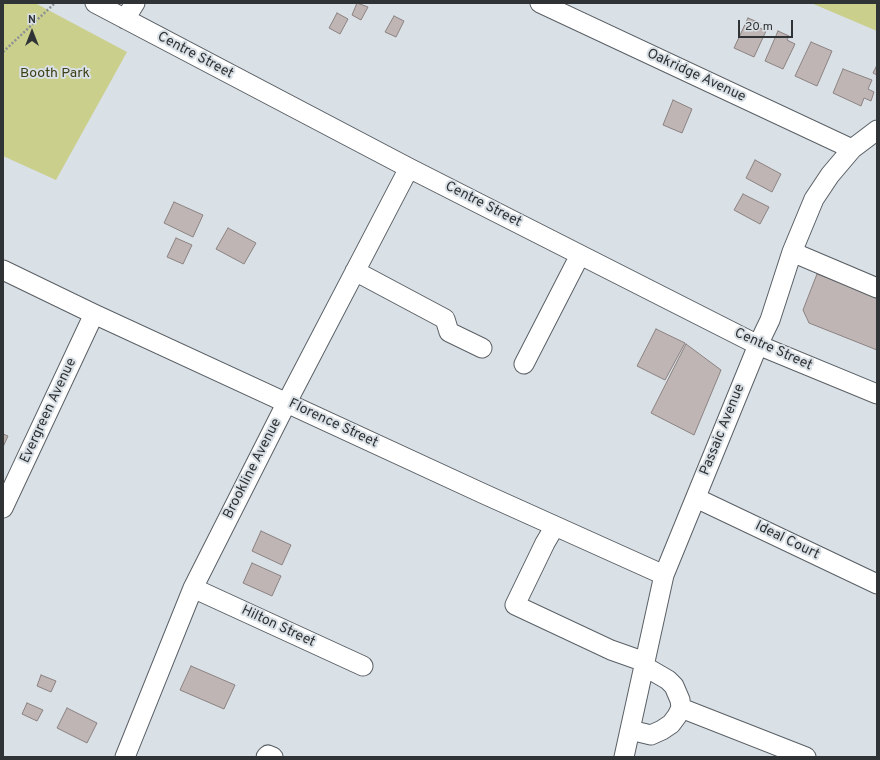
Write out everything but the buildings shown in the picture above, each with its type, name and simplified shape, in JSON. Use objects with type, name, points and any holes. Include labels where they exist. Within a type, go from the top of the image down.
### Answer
[{"type":"street","name":"Centre Street","points":[[95,3],[409,168],[758,345],[877,394]]},
{"type":"street","points":[[125,19],[135,3]]},
{"type":"street","name":"Oakridge Avenue","points":[[540,3],[852,149]]},
{"type":"street","name":"Passaic Avenue","points":[[624,757],[664,575],[758,345],[770,320],[792,252],[814,199],[830,175],[852,149],[877,130]]},
{"type":"street","name":"Brookline Avenue","points":[[126,757],[193,588],[287,402],[409,168]]},
{"type":"street","points":[[792,252],[877,288]]},
{"type":"street","points":[[524,364],[580,255]]},
{"type":"street","name":"Florence Street","points":[[3,270],[94,314],[664,575]]},
{"type":"street","points":[[355,271],[445,319],[449,332],[482,348]]},
{"type":"street","name":"Evergreen Avenue","points":[[3,508],[94,314]]},
{"type":"street","name":"Ideal Court","points":[[696,498],[877,584]]},
{"type":"street","points":[[555,526],[545,543],[515,605],[610,650],[644,664],[668,680],[674,686],[680,700],[681,708],[671,724],[651,735],[630,730]]},
{"type":"street","name":"Hilton Street","points":[[193,588],[363,666]]},
{"type":"street","points":[[681,708],[806,757]]},
{"type":"street","points":[[266,757],[268,755],[273,757]]},
{"type":"path","points":[[3,52],[55,3]]},
{"type":"green space","name":"Booth Park","points":[[3,3],[35,3],[127,52],[56,180],[3,156]]},
{"type":"green space","points":[[811,3],[877,3],[877,31]]}]
